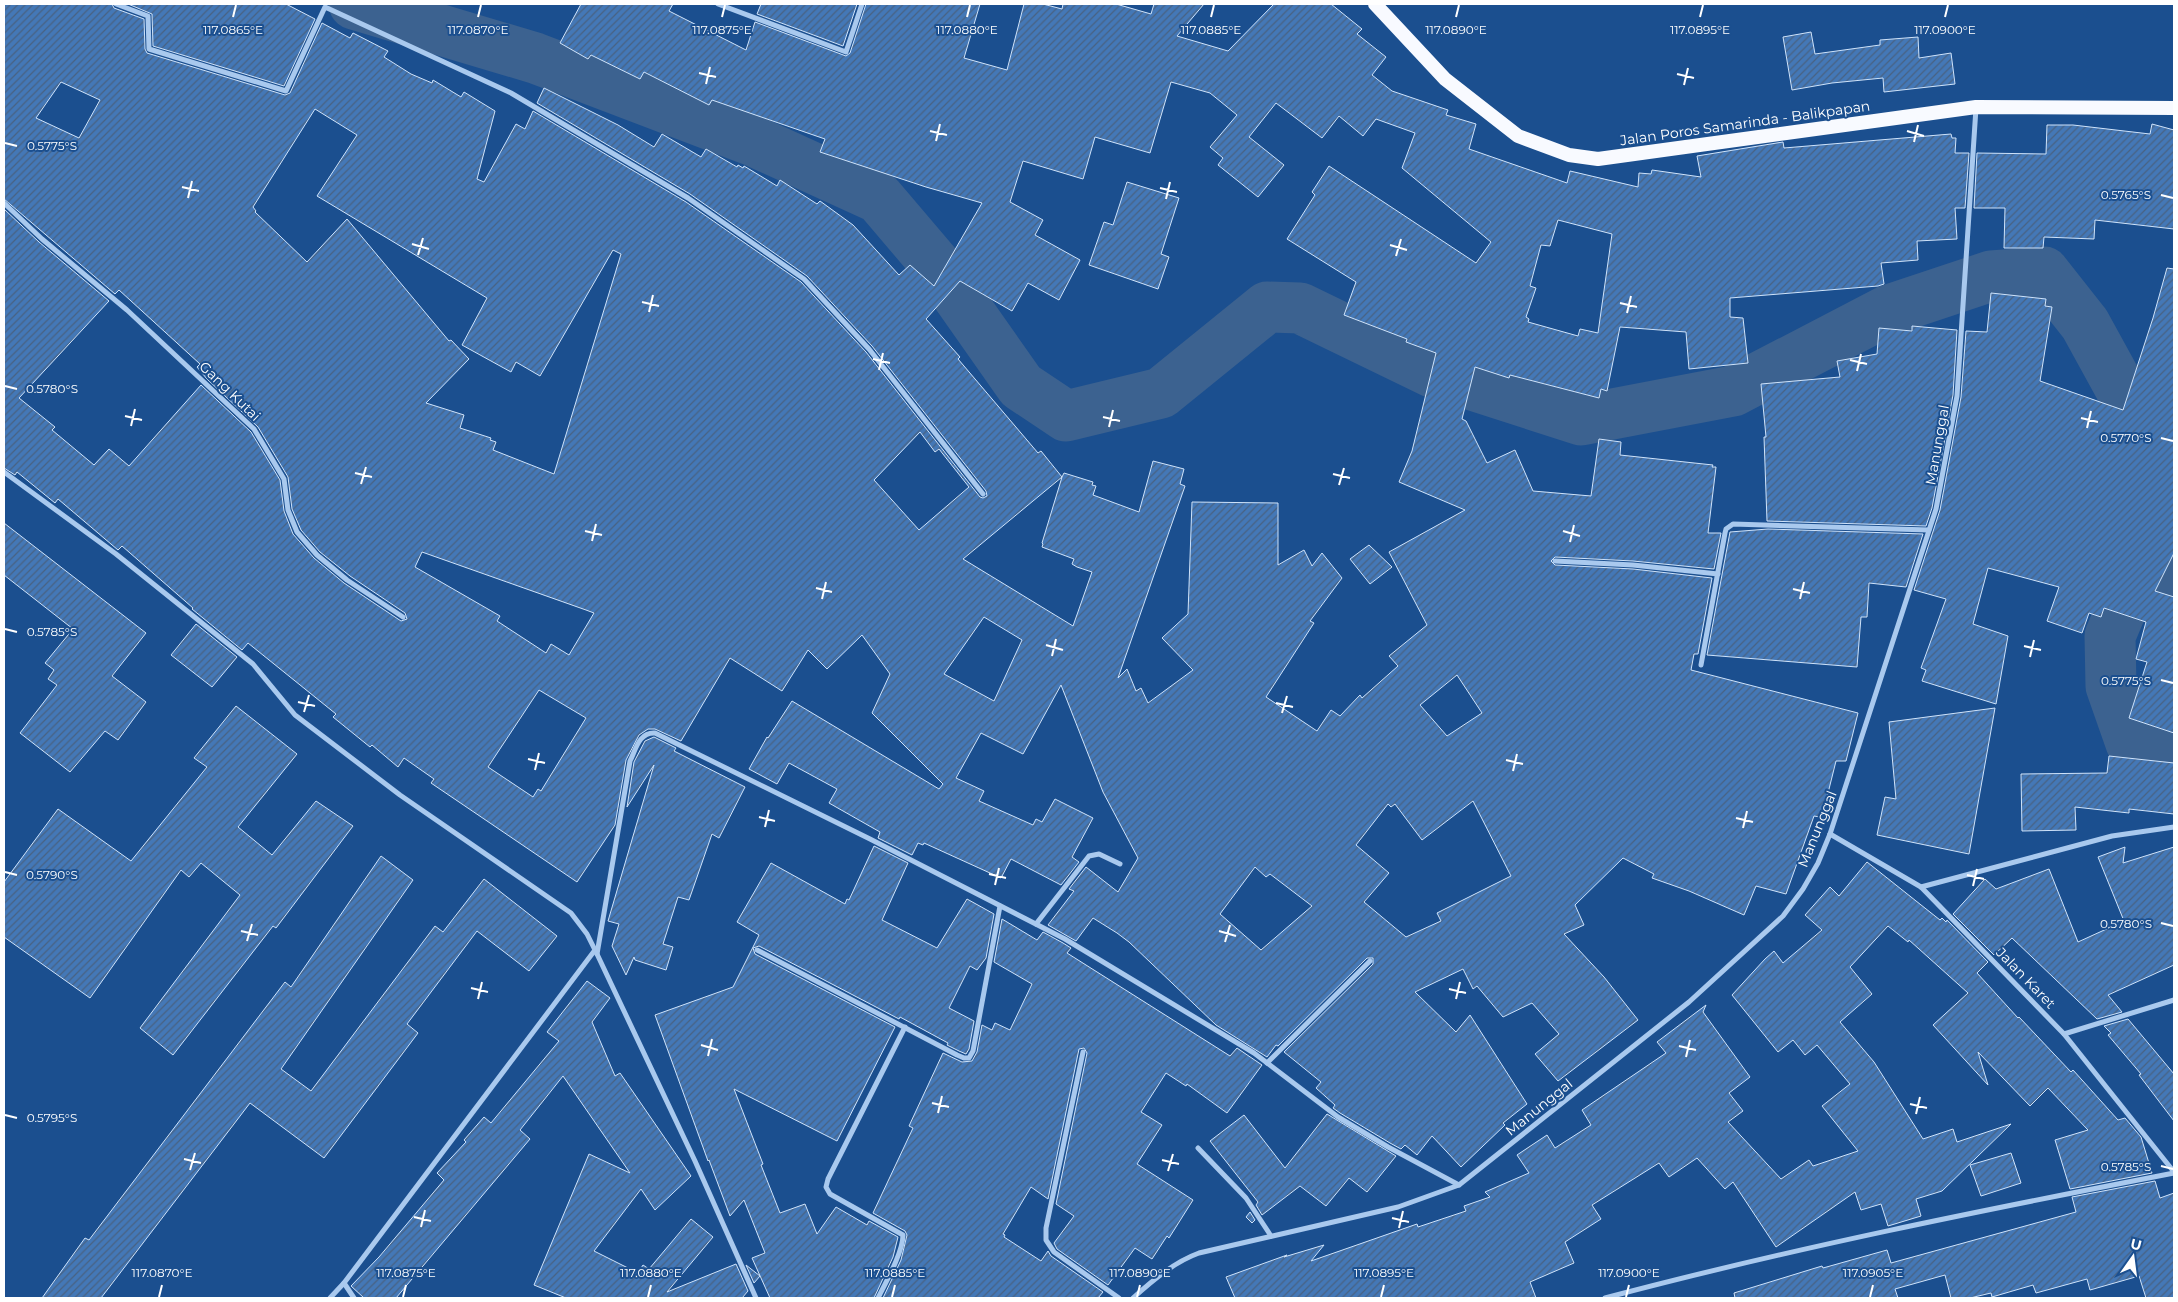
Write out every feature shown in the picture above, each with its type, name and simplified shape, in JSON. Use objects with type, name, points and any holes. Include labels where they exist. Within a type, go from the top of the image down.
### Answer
[{"type":"highway","name":"Jalan Poros Samarinda - Balikpapan","points":[[1375,4],[1445,79],[1518,136],[1569,156],[1598,159],[1632,156],[1976,107],[2174,108]]},
{"type":"street","points":[[116,4],[148,16],[148,49],[286,91],[325,7],[511,93],[688,198],[804,279],[870,349],[982,494]]},
{"type":"street","points":[[718,4],[846,52],[862,4]]},
{"type":"street","name":"Manunggal","points":[[1134,1298],[1185,1258],[1199,1253],[1398,1207],[1459,1185],[1689,1002],[1783,916],[1803,889],[1818,863],[1830,834],[1936,509],[1957,396],[1976,107]]},
{"type":"street","name":"Gang Kutai","points":[[4,203],[42,238],[128,310],[254,429],[284,479],[288,510],[297,532],[317,555],[347,580],[403,617]]},
{"type":"street","points":[[4,472],[116,554],[253,664],[295,715],[400,795],[571,913],[587,934],[596,952],[695,1161],[755,1298]]},
{"type":"street","points":[[1701,666],[1725,533],[1726,529],[1733,524],[1930,530]]},
{"type":"street","points":[[1555,562],[1633,565],[1718,574]]},
{"type":"street","points":[[330,1298],[344,1283],[596,952],[630,761],[641,737],[651,732],[655,732],[695,752],[1065,939],[1254,1053],[1338,1116],[1388,1147],[1459,1185]]},
{"type":"street","points":[[1921,887],[2112,836],[2174,827]]},
{"type":"street","name":"Jalan Karet","points":[[1830,834],[1921,887],[2064,1034],[2174,1173]]},
{"type":"street","points":[[1036,924],[1089,856],[1099,854],[1120,864]]},
{"type":"street","points":[[757,950],[964,1058],[971,1056],[1000,906]]},
{"type":"street","points":[[1267,1063],[1370,961]]},
{"type":"street","points":[[2064,1034],[2174,1000]]},
{"type":"street","points":[[878,1298],[902,1242],[903,1234],[830,1194],[826,1187],[828,1179],[905,1027]]},
{"type":"street","points":[[1083,1052],[1046,1228],[1046,1240],[1054,1252],[1119,1298]]},
{"type":"street","points":[[1198,1148],[1246,1198],[1271,1236]]},
{"type":"street","points":[[1606,1298],[1700,1273],[1950,1217],[2174,1173]]},
{"type":"street","points":[[344,1283],[354,1298]]},
{"type":"building","points":[[4,4],[112,4],[114,8],[144,19],[145,49],[147,53],[285,95],[290,93],[322,23],[350,38],[353,33],[388,51],[384,57],[411,74],[432,83],[433,80],[461,97],[464,92],[495,111],[477,179],[484,182],[516,124],[525,129],[533,111],[686,202],[801,282],[866,352],[980,497],[983,498],[987,496],[986,491],[872,346],[807,276],[690,194],[537,103],[544,88],[618,125],[654,147],[662,134],[701,157],[706,149],[737,167],[738,165],[743,168],[744,166],[777,186],[780,180],[817,204],[820,201],[853,225],[899,275],[910,265],[934,286],[982,203],[926,187],[820,152],[825,139],[712,100],[709,105],[644,72],[640,79],[591,55],[588,59],[560,43],[581,4],[673,4],[669,11],[746,50],[755,22],[846,56],[850,53],[866,4],[980,4],[964,58],[1007,70],[1024,4],[1043,4],[1062,9],[1063,4],[1116,4],[1151,14],[1154,4],[1204,4],[1177,36],[1228,51],[1274,4],[1331,4],[1362,29],[1357,34],[1386,57],[1372,75],[1392,91],[1448,110],[1446,115],[1476,124],[1469,149],[1567,183],[1570,171],[1638,187],[1639,173],[1651,174],[1652,170],[1701,177],[1697,156],[1783,142],[1784,148],[1951,134],[1952,138],[1956,138],[1955,153],[1969,153],[1965,208],[1955,208],[1957,239],[1917,241],[1918,260],[1881,263],[1884,284],[1730,298],[1730,317],[1743,318],[1748,363],[1689,369],[1686,332],[1620,327],[1607,391],[1601,389],[1599,398],[1510,375],[1509,378],[1475,367],[1462,419],[1466,421],[1487,463],[1515,450],[1533,491],[1591,496],[1599,439],[1621,442],[1620,455],[1713,465],[1712,467],[1716,467],[1708,533],[1721,533],[1714,569],[1633,561],[1555,557],[1551,561],[1555,565],[1633,569],[1712,578],[1698,654],[1694,654],[1691,670],[1858,713],[1846,761],[1836,761],[1823,813],[1821,812],[1820,817],[1814,816],[1786,894],[1756,886],[1744,915],[1689,891],[1652,878],[1654,874],[1623,858],[1575,905],[1584,925],[1564,934],[1604,977],[1638,1020],[1558,1081],[1535,1054],[1559,1034],[1532,1003],[1503,1017],[1477,986],[1473,989],[1463,969],[1415,992],[1456,1032],[1470,1015],[1527,1104],[1503,1123],[1505,1125],[1461,1167],[1432,1136],[1417,1155],[1405,1145],[1401,1149],[1340,1113],[1333,1108],[1335,1105],[1316,1088],[1321,1082],[1284,1052],[1373,964],[1373,958],[1367,958],[1278,1046],[1276,1045],[1267,1057],[1216,1025],[1129,942],[1093,918],[1076,941],[1048,925],[1074,891],[1069,889],[1086,867],[1118,892],[1138,858],[1103,792],[1061,685],[1023,754],[981,733],[956,778],[984,791],[979,801],[1033,825],[1036,819],[1042,822],[1055,799],[1093,818],[1072,857],[1079,862],[1061,885],[1011,859],[1001,878],[924,843],[923,845],[918,843],[912,855],[878,838],[880,832],[829,803],[837,789],[789,763],[777,784],[749,769],[767,737],[792,701],[939,789],[943,784],[872,713],[890,674],[862,635],[827,669],[808,650],[782,691],[730,658],[681,741],[655,729],[648,729],[639,735],[626,760],[615,825],[577,882],[431,783],[434,779],[404,758],[398,767],[372,745],[370,747],[333,717],[336,714],[248,643],[242,650],[192,609],[122,546],[118,550],[58,499],[55,503],[17,472],[15,475],[4,468],[4,209],[39,242],[109,301],[19,398],[55,427],[52,430],[94,465],[109,449],[129,466],[201,385],[251,432],[280,480],[284,511],[293,534],[314,558],[344,583],[401,621],[407,619],[405,613],[350,576],[320,552],[301,530],[292,509],[288,477],[258,427],[207,379],[197,367],[200,364],[119,290],[115,294],[4,199]],"holes":[[[61,82],[100,100],[79,138],[36,118]],[[1171,82],[1210,93],[1237,115],[1210,147],[1223,158],[1218,165],[1258,197],[1284,165],[1249,137],[1276,103],[1322,138],[1339,116],[1363,136],[1376,119],[1415,133],[1402,168],[1491,242],[1476,263],[1329,166],[1312,192],[1315,195],[1287,239],[1356,282],[1344,315],[1407,339],[1406,342],[1436,353],[1412,451],[1399,482],[1465,510],[1389,552],[1427,625],[1389,656],[1398,666],[1362,698],[1360,695],[1340,716],[1331,710],[1317,731],[1266,697],[1314,623],[1310,621],[1342,578],[1322,553],[1312,566],[1304,550],[1278,565],[1278,503],[1192,502],[1188,614],[1162,638],[1193,670],[1148,703],[1141,688],[1136,691],[1127,669],[1118,678],[1185,486],[1180,484],[1184,469],[1153,461],[1139,512],[1093,495],[1096,486],[1092,485],[1093,482],[1064,473],[1062,477],[1041,451],[1038,453],[958,359],[960,357],[926,319],[960,281],[1012,311],[1028,283],[1059,300],[1080,260],[1035,235],[1043,220],[1010,202],[1023,161],[1083,179],[1095,137],[1150,153]],[[315,109],[357,135],[317,196],[487,298],[462,345],[511,372],[516,362],[540,376],[613,250],[621,254],[554,474],[493,450],[496,442],[490,440],[491,438],[460,428],[464,415],[426,403],[469,359],[451,340],[449,341],[347,219],[307,262],[255,212],[253,207]],[[1558,220],[1612,234],[1598,333],[1580,329],[1578,336],[1528,322],[1529,319],[1526,317],[1536,288],[1530,286],[1541,245],[1550,246]],[[920,432],[935,452],[939,449],[969,487],[919,530],[874,480]],[[1062,477],[1042,547],[1074,559],[1072,564],[1092,572],[1073,626],[963,559]],[[422,552],[594,613],[569,655],[551,644],[546,653],[497,621],[500,616],[415,567]],[[984,617],[1022,640],[994,701],[944,674]],[[1457,675],[1482,713],[1447,736],[1420,705]],[[539,690],[586,718],[541,791],[538,789],[533,797],[488,767]],[[1473,801],[1511,876],[1437,913],[1441,921],[1406,937],[1364,902],[1389,873],[1356,845],[1388,804],[1391,807],[1395,804],[1422,840]],[[1255,867],[1266,877],[1270,874],[1312,906],[1261,950],[1220,914]]]},
{"type":"building","points":[[128,4],[286,4],[315,19],[284,86],[153,46],[152,14]]},
{"type":"building","points":[[761,4],[857,4],[843,46],[757,14]]},
{"type":"building","points":[[1811,32],[1815,54],[1880,45],[1880,40],[1918,37],[1919,58],[1951,53],[1955,84],[1884,92],[1883,78],[1832,83],[1792,90],[1783,37]]},
{"type":"building","points":[[2152,124],[2174,130],[2174,229],[2095,220],[2094,239],[2044,237],[2043,248],[2004,248],[2005,208],[1974,208],[1977,153],[2046,154],[2047,125],[2073,125],[2150,134]]},
{"type":"building","points":[[1127,182],[1179,198],[1161,254],[1169,257],[1158,289],[1089,265],[1104,222],[1113,225]]},
{"type":"building","points":[[2167,268],[2174,269],[2174,553],[2155,591],[2174,597],[2174,733],[2129,718],[2147,662],[2136,659],[2146,622],[2104,608],[2101,617],[2089,613],[2082,633],[2047,621],[2059,587],[1988,568],[1973,624],[2008,636],[1996,704],[1922,681],[1926,670],[1921,668],[1946,599],[1914,590],[1940,510],[1961,397],[1966,331],[1987,332],[1991,293],[2046,299],[2045,306],[2052,307],[2040,381],[2123,410]]},
{"type":"building","points":[[1912,326],[1957,330],[1953,395],[1932,508],[1926,526],[1767,521],[1764,437],[1766,437],[1761,384],[1840,377],[1837,361],[1877,354],[1879,328],[1912,331]]},
{"type":"building","points":[[4,523],[146,633],[112,676],[146,702],[118,740],[105,731],[70,772],[20,733],[57,685],[48,679],[54,670],[45,663],[73,629],[4,575]]},
{"type":"building","points":[[1768,529],[1923,534],[1906,587],[1869,583],[1867,617],[1861,617],[1857,667],[1707,655],[1730,532]]},
{"type":"building","points":[[1369,545],[1392,567],[1370,584],[1350,559]]},
{"type":"building","points":[[196,624],[237,657],[212,687],[171,655]]},
{"type":"building","points":[[236,706],[297,754],[238,827],[272,855],[316,801],[353,826],[276,928],[273,926],[173,1055],[140,1028],[240,895],[201,863],[189,877],[181,870],[90,998],[4,937],[4,882],[58,809],[131,861],[207,767],[194,758]]},
{"type":"building","points":[[1995,708],[1969,854],[1877,835],[1885,797],[1896,799],[1889,722]]},
{"type":"building","points":[[654,737],[676,748],[674,751],[745,787],[719,838],[712,834],[689,900],[678,897],[663,944],[673,947],[666,970],[635,960],[634,957],[626,975],[612,946],[619,924],[608,921],[654,765],[627,807],[634,762],[645,741]]},
{"type":"building","points":[[2109,756],[2174,763],[2174,814],[2129,809],[2129,813],[2075,807],[2076,830],[2022,831],[2021,774],[2107,773]]},
{"type":"building","points":[[874,846],[908,863],[882,920],[937,948],[967,899],[994,914],[986,958],[977,970],[970,966],[949,1008],[974,1021],[969,1049],[966,1054],[959,1051],[900,1017],[899,1019],[759,946],[753,948],[755,954],[895,1027],[837,1141],[734,1089],[780,1213],[805,1204],[817,1234],[836,1207],[867,1225],[869,1221],[898,1237],[893,1257],[874,1298],[770,1298],[752,1258],[765,1253],[744,1200],[730,1216],[655,1015],[733,987],[759,935],[737,922],[771,863],[845,904],[847,899],[849,900]]},
{"type":"building","points":[[2125,847],[2123,863],[2174,847],[2174,965],[2108,995],[2122,1012],[2097,1019],[2012,938],[1994,955],[1953,914],[1985,879],[1996,889],[2049,869],[2078,942],[2124,921],[2098,857]]},
{"type":"building","points":[[381,856],[413,880],[281,1069],[311,1091],[435,926],[443,932],[484,879],[557,936],[529,971],[477,931],[407,1024],[418,1033],[324,1158],[250,1103],[101,1298],[42,1298],[85,1238],[89,1240],[285,982],[291,987]]},
{"type":"building","points":[[1867,862],[1940,920],[1942,918],[1946,922],[1947,920],[1988,962],[1977,973],[2071,1072],[2073,1070],[2118,1120],[2125,1118],[2141,1137],[2152,1173],[2070,1189],[2055,1140],[2088,1130],[2048,1088],[2030,1106],[1978,1052],[1988,1085],[1933,1025],[1968,993],[1909,940],[1908,942],[1888,926],[1850,967],[1872,994],[1840,1022],[1874,1062],[1923,1139],[1953,1129],[1957,1142],[2011,1124],[1942,1191],[1916,1199],[1921,1216],[1888,1226],[1881,1204],[1861,1210],[1855,1192],[1776,1247],[1733,1182],[1725,1189],[1697,1158],[1669,1177],[1659,1163],[1592,1205],[1601,1219],[1565,1242],[1574,1263],[1530,1282],[1536,1298],[1235,1298],[1226,1277],[1287,1255],[1284,1257],[1324,1245],[1311,1261],[1417,1224],[1418,1227],[1466,1211],[1464,1206],[1490,1197],[1485,1192],[1529,1173],[1517,1155],[1547,1135],[1555,1148],[1591,1125],[1582,1110],[1666,1053],[1657,1042],[1706,1005],[1703,1012],[1750,1077],[1729,1093],[1743,1111],[1728,1122],[1781,1179],[1809,1160],[1813,1166],[1858,1151],[1822,1106],[1850,1084],[1817,1045],[1805,1055],[1793,1040],[1778,1052],[1732,995],[1774,951],[1783,963],[1822,930],[1805,915],[1830,887],[1839,896]]},
{"type":"building","points":[[1002,919],[1037,940],[1043,932],[1063,943],[1071,948],[1067,953],[1230,1056],[1237,1048],[1262,1065],[1227,1113],[1187,1084],[1186,1086],[1166,1073],[1141,1112],[1162,1125],[1137,1164],[1193,1200],[1169,1238],[1167,1236],[1152,1259],[1135,1248],[1108,1285],[1057,1249],[1054,1243],[1074,1216],[1056,1204],[1087,1053],[1084,1048],[1079,1049],[1048,1199],[1031,1187],[1003,1234],[1005,1235],[1004,1237],[1041,1261],[1048,1251],[1051,1256],[1103,1292],[1098,1298],[883,1298],[901,1260],[907,1235],[905,1231],[873,1213],[913,1128],[909,1126],[943,1053],[962,1062],[972,1061],[977,1052],[982,1025],[992,1030],[995,1023],[1010,1030],[1032,984],[994,962]]},
{"type":"building","points":[[587,981],[610,998],[592,1022],[615,1076],[620,1073],[691,1176],[655,1210],[641,1189],[594,1251],[638,1273],[643,1265],[649,1269],[691,1219],[713,1237],[667,1292],[736,1264],[748,1291],[742,1298],[566,1298],[534,1285],[589,1154],[630,1173],[563,1076],[520,1130],[530,1139],[396,1298],[364,1298],[351,1286],[379,1257],[444,1180],[437,1173],[466,1142],[464,1140],[484,1117],[491,1123],[559,1041],[547,1032]]},
{"type":"building","points":[[2128,1019],[2174,1074],[2174,1121],[2139,1075],[2141,1074],[2108,1035],[2111,1033],[2104,1026]]},
{"type":"building","points":[[1327,1114],[1396,1156],[1367,1192],[1349,1178],[1326,1206],[1300,1186],[1262,1215],[1256,1205],[1258,1202],[1210,1141],[1244,1115],[1285,1168]]},
{"type":"building","points":[[2011,1153],[2021,1183],[1981,1196],[1970,1165]]},
{"type":"building","points":[[2155,1181],[2160,1198],[2174,1193],[2174,1298],[2146,1298],[2139,1276],[2090,1290],[2087,1279],[2036,1293],[2033,1285],[1992,1297],[1991,1293],[1970,1298],[1951,1298],[1945,1275],[1895,1289],[1898,1298],[1735,1298],[1734,1293],[1822,1266],[1823,1268],[1887,1250],[1891,1263],[2076,1212],[2072,1197]]},
{"type":"building","points":[[1250,1212],[1255,1220],[1252,1223],[1246,1217]]},
{"type":"building","points":[[746,1265],[760,1276],[754,1283]]},
{"type":"waterway","points":[[354,4],[535,58],[756,142],[879,198],[936,265],[1021,386],[1066,416],[1161,393],[1267,307],[1300,308],[1432,372],[1581,420],[1733,391],[1889,310],[1991,276],[2044,272],[2085,324],[2124,395],[2174,420]]},
{"type":"waterway","points":[[2174,575],[2128,593],[2110,636],[2111,686],[2131,743],[2174,760]]}]
